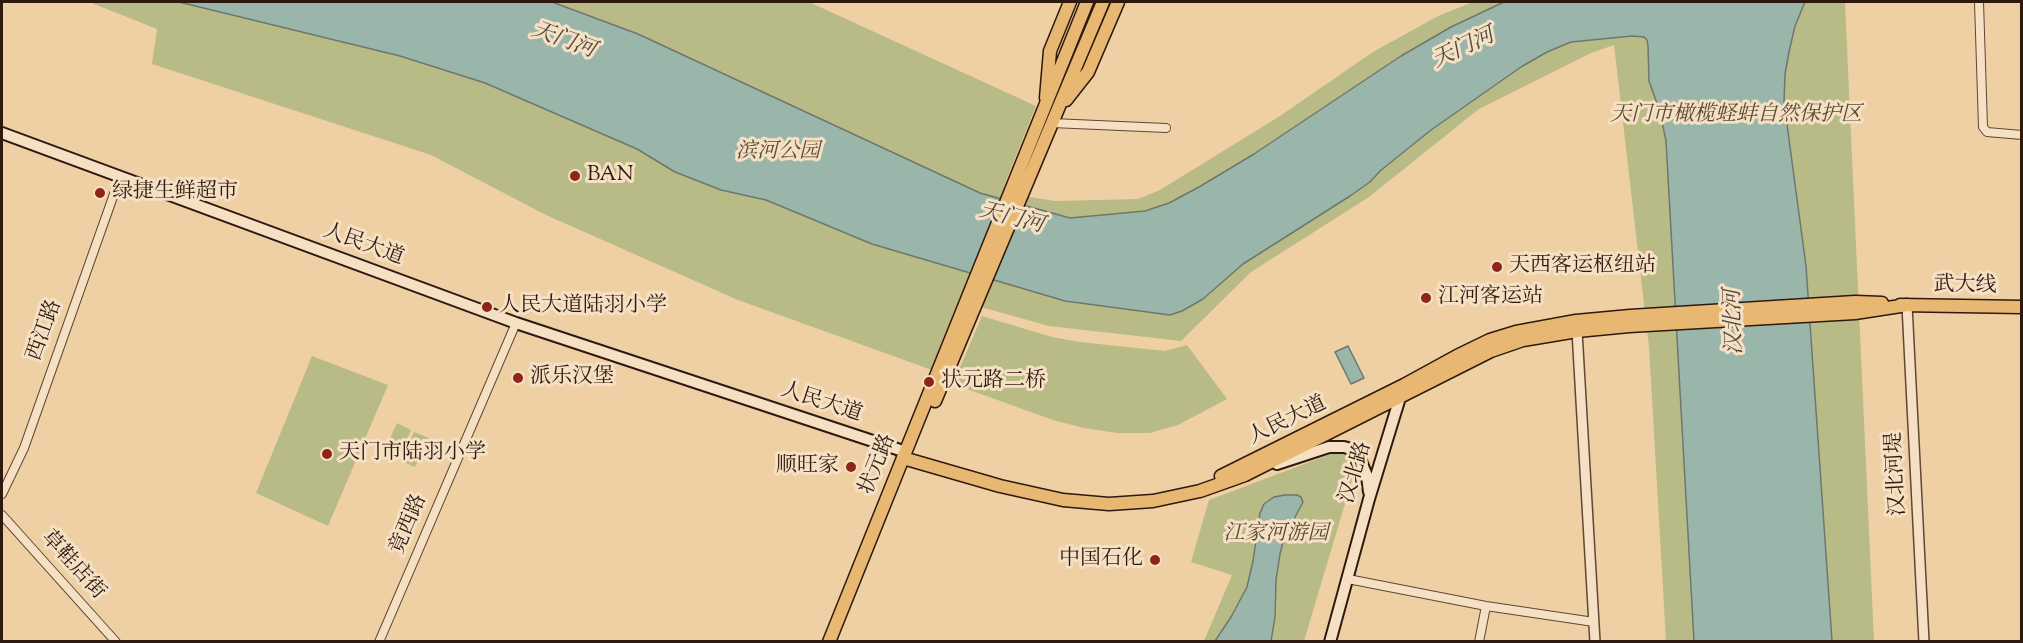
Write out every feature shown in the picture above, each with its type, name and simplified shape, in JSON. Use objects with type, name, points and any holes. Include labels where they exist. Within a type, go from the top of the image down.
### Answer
[{"type":"main road","points":[[1025,171],[1052,123],[1050,51],[1070,2]]},
{"type":"main road","points":[[1052,108],[1087,2]]},
{"type":"main road","points":[[1025,171],[1052,108],[1103,2]]},
{"type":"main road","points":[[1052,108],[1088,72],[1118,2]]},
{"type":"main road","name":"人民大道","points":[[2,133],[119,180],[515,326],[908,456],[1035,495],[1080,502],[1109,504],[1153,501],[1177,497],[1224,483],[1245,475],[1402,392],[1491,340],[1516,332],[1576,321],[1629,321]]},
{"type":"main road","name":"人民大道","points":[[2,141],[119,180]]},
{"type":"main road","name":"状元路","points":[[829,642],[1025,171]]},
{"type":"main road","name":"武大线","points":[[1629,321],[1908,305],[2022,307]]},
{"type":"main road","name":"人民大道","points":[[908,456],[1063,495],[1105,500],[1152,496],[1200,485],[1226,474],[1506,345],[1539,336],[1629,321]]},
{"type":"main road","name":"汉北路","points":[[1330,642],[1369,499],[1402,392]]},
{"type":"main road","points":[[1245,475],[1318,450],[1344,447],[1355,453],[1365,467],[1369,499]]},
{"type":"main road","name":"状元路","points":[[836,642],[908,456]]},
{"type":"street","points":[[1978,2],[1983,127],[1987,132],[2022,135]]},
{"type":"street","points":[[1052,123],[1166,128]]},
{"type":"street","name":"西江路","points":[[2,494],[24,448],[119,180]]},
{"type":"street","name":"汉北河堤","points":[[1908,305],[1924,642]]},
{"type":"street","name":"竟西路","points":[[379,642],[515,326]]},
{"type":"street","points":[[1577,331],[1595,642]]},
{"type":"street","name":"草鞋店街","points":[[2,515],[116,642]]},
{"type":"street","points":[[1348,579],[1486,606],[1594,622]]},
{"type":"street","points":[[1479,642],[1486,606]]},
{"type":"green space","name":"天门市橄榄蛏蚌自然保护区","points":[[89,2],[809,2],[1036,106],[1004,186],[1030,197],[1055,201],[1138,199],[1160,190],[1280,116],[1373,52],[1438,16],[1473,2],[1845,2],[1874,641],[1666,641],[1649,347],[1614,45],[1591,53],[1479,109],[1369,197],[1251,272],[1181,341],[1049,326],[959,301],[932,370],[738,300],[546,215],[431,155],[152,64],[157,29]]},
{"type":"green space","points":[[982,316],[1052,337],[1080,342],[1165,351],[1187,345],[1227,399],[1178,425],[1150,433],[1117,433],[1053,420],[953,384]]},
{"type":"green space","points":[[312,356],[388,385],[328,526],[256,493]]},
{"type":"green space","points":[[397,423],[411,430],[398,459],[384,452]]},
{"type":"green space","points":[[414,432],[429,438],[415,467],[401,461]]},
{"type":"green space","name":"江家河游园","points":[[1342,451],[1352,459],[1353,477],[1304,641],[1204,641],[1232,575],[1191,562],[1209,500]]},
{"type":"water","name":"天门市橄榄蛏蚌自然保护区","points":[[179,2],[552,2],[638,34],[980,193],[1070,218],[1145,211],[1169,203],[1254,154],[1401,56],[1451,27],[1504,2],[1805,2],[1795,26],[1789,52],[1784,102],[1806,266],[1832,641],[1694,641],[1666,141],[1660,112],[1649,81],[1648,46],[1644,37],[1632,36],[1571,42],[1521,67],[1431,130],[1380,171],[1370,182],[1243,264],[1203,299],[1170,315],[1065,301],[872,244],[766,200],[721,190],[675,172],[637,149],[485,83],[400,56]]},
{"type":"water","points":[[1348,346],[1364,378],[1351,384],[1335,352]]},
{"type":"water","points":[[1297,495],[1303,502],[1284,538],[1280,554],[1271,641],[1215,641],[1247,587],[1260,513],[1264,504],[1274,497]]},
{"type":"place","name":"BAN","points":[[575,176]]},
{"type":"place","name":"绿捷生鲜超市","points":[[100,193]]},
{"type":"place","name":"天西客运枢纽站","points":[[1497,267]]},
{"type":"place","name":"江河客运站","points":[[1426,298]]},
{"type":"place","name":"人民大道陆羽小学","points":[[487,307]]},
{"type":"place","name":"派乐汉堡","points":[[518,378]]},
{"type":"place","name":"状元路二桥","points":[[929,382]]},
{"type":"place","name":"天门市陆羽小学","points":[[327,454]]},
{"type":"place","name":"顺旺家","points":[[851,467]]},
{"type":"place","name":"中国石化","points":[[1155,560]]},
{"type":"water label","name":"天门河","points":[[563,42]]},
{"type":"water label","name":"天门河","points":[[1464,50]]},
{"type":"water label","name":"天门河","points":[[1011,220]]},
{"type":"water label","name":"汉北河","points":[[1736,322]]},
{"type":"park label","name":"滨河公园","points":[[778,153]]}]
